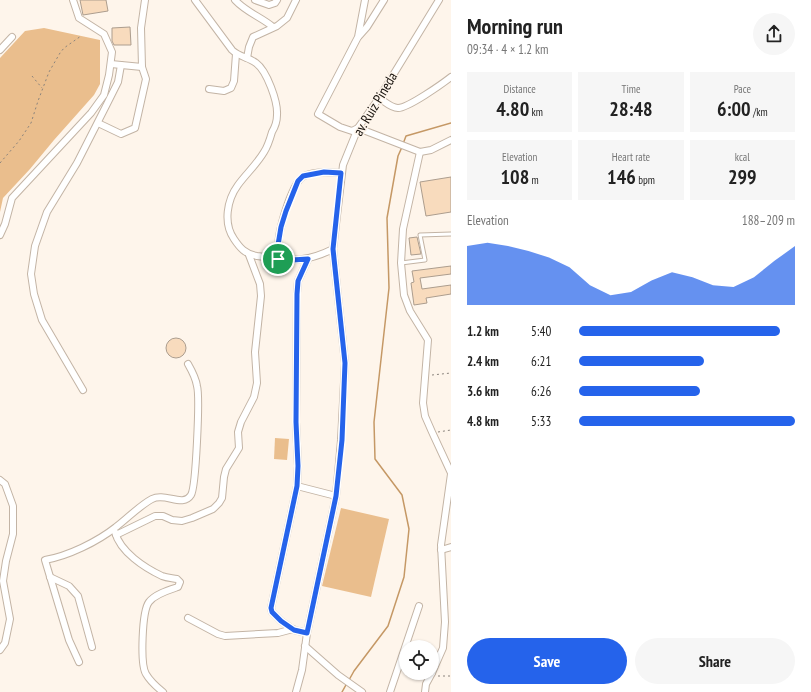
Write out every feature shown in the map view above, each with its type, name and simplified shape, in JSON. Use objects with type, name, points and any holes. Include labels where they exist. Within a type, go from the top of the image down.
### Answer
[{"type":"street","points":[[0,235],[5,224],[12,198],[91,113],[104,95],[109,75],[112,52],[104,34],[79,18],[73,0]]},
{"type":"street","points":[[98,123],[120,134],[135,128],[146,79],[142,67],[141,28],[146,0]]},
{"type":"street","points":[[79,662],[69,640],[45,560],[59,558],[115,532],[155,516],[163,516],[172,520],[182,521],[212,509],[222,498],[224,477],[228,464],[239,448],[238,432],[241,422],[254,397],[257,384],[254,352],[261,296],[260,284],[249,255],[232,236],[226,218],[231,199],[237,186],[264,151],[278,115],[275,101],[265,75],[258,64],[236,54],[195,0]]},
{"type":"street","points":[[235,0],[242,7],[268,23],[273,28]]},
{"type":"street","points":[[256,0],[269,5],[275,3],[277,0]]},
{"type":"street","points":[[247,58],[253,37],[273,28],[287,18],[296,0]]},
{"type":"street","points":[[358,37],[365,0]]},
{"type":"street","points":[[384,0],[367,27],[358,37],[317,113],[340,127],[352,131],[358,128],[420,152],[431,150],[451,140]]},
{"type":"street","name":"av. Ruiz Pineda","points":[[296,692],[302,670],[307,633],[336,496],[342,440],[345,363],[333,249],[342,165],[358,128],[379,98],[439,0]]},
{"type":"street","points":[[0,50],[12,36]]},
{"type":"street","points":[[209,89],[224,91],[231,88],[234,81],[236,54]]},
{"type":"street","points":[[110,64],[142,67]]},
{"type":"street","points":[[83,390],[42,320],[34,294],[31,274],[35,246],[47,212],[77,164],[98,123],[118,82],[121,65]]},
{"type":"street","points":[[379,98],[392,107],[400,108],[435,90],[451,77]]},
{"type":"street","points":[[420,152],[402,229],[401,263],[404,295],[410,311],[428,340],[423,403],[425,416],[451,473],[441,550],[445,622],[443,648],[439,657]]},
{"type":"street","points":[[278,259],[278,245],[281,227],[298,181],[303,176],[312,174],[324,172],[341,173]]},
{"type":"street","points":[[249,255],[292,260],[308,259],[333,249]]},
{"type":"street","points":[[307,633],[293,629],[275,616],[271,608],[297,486],[297,294],[298,281],[308,259]]},
{"type":"street","points":[[115,532],[152,499],[166,497],[180,501],[186,500],[190,496],[193,489],[196,456],[198,387],[188,364]]},
{"type":"street","points":[[0,480],[5,484],[13,506],[13,534],[6,560],[3,581],[10,619],[5,643],[0,650]]},
{"type":"street","points":[[297,486],[336,496]]},
{"type":"street","points":[[115,532],[121,545],[129,555],[154,571],[164,576],[178,579],[180,582],[178,586],[149,601],[145,608],[142,650],[146,674],[163,692]]},
{"type":"street","points":[[441,550],[451,547]]},
{"type":"street","points":[[50,577],[69,586],[78,596],[92,647]]},
{"type":"street","points":[[390,692],[419,606]]},
{"type":"street","points":[[188,618],[218,634],[226,636],[278,633],[293,629]]},
{"type":"street","points":[[305,646],[338,675],[360,690]]},
{"type":"street","points":[[425,692],[426,684],[428,680]]},
{"type":"lane","points":[[401,263],[425,260],[420,235],[451,234]]},
{"type":"path","points":[[0,163],[19,141],[31,123],[49,72],[60,53],[64,48],[81,36]]},
{"type":"path","points":[[32,76],[43,88]]},
{"type":"path","points":[[426,375],[451,374]]},
{"type":"path","points":[[432,432],[451,430]]},
{"type":"path","points":[[439,675],[451,676]]},
{"type":"shaded area","points":[[44,28],[100,40],[100,84],[94,95],[3,198],[0,212],[0,58],[25,31]]},
{"type":"shaded area","points":[[275,438],[289,439],[287,460],[274,459]]},
{"type":"shaded area","points":[[341,508],[389,519],[371,597],[322,586]]},
{"type":"building","points":[[80,0],[106,0],[108,11],[83,15]]},
{"type":"building","points":[[130,27],[131,45],[114,45],[112,41],[112,28]]},
{"type":"building","points":[[451,177],[451,212],[426,216],[420,182]]},
{"type":"building","points":[[417,237],[421,254],[411,255],[409,238]]},
{"type":"building","points":[[451,266],[451,274],[420,278],[422,289],[451,285],[451,294],[426,298],[427,303],[414,305],[411,283],[414,282],[412,271]]},
{"type":"building","points":[[176,338],[183,341],[186,348],[183,355],[176,358],[169,355],[166,348],[169,341]]},
{"type":"waterway","points":[[403,144],[406,136],[451,123]]},
{"type":"waterway","points":[[349,680],[354,671],[388,626],[404,577],[409,529],[402,495],[375,459],[374,422],[389,288],[387,218],[398,156],[402,147]]},
{"type":"waterway","points":[[342,692],[347,683]]},
{"type":"route","points":[[324,172],[341,173],[333,249],[345,363],[342,440],[336,496],[307,633],[294,630],[281,621],[275,616],[271,608],[297,486],[297,294],[298,281],[308,259],[278,259],[278,245],[281,227],[298,181],[303,176],[312,174],[324,172]]}]
